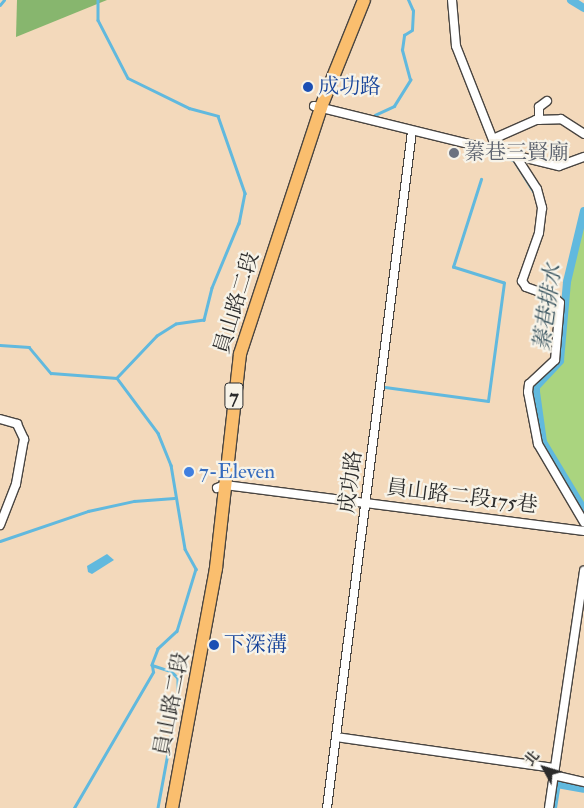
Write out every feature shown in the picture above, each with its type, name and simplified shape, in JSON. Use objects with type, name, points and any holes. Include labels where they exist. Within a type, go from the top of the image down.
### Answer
[{"type":"main road","name":"員山路二段","points":[[165,808],[199,632],[240,354],[318,107],[357,0]]},
{"type":"main road","name":"員山路二段","points":[[318,107],[364,0]]},
{"type":"main road","name":"員山路二段","points":[[172,808],[206,634],[221,487]]},
{"type":"street","points":[[452,0],[456,46],[498,150]]},
{"type":"street","points":[[539,120],[540,107],[547,101]]},
{"type":"street","points":[[318,107],[559,166],[584,157]]},
{"type":"street","points":[[493,139],[539,120],[561,119],[584,134]]},
{"type":"street","name":"成功路","points":[[327,808],[412,131]]},
{"type":"street","points":[[515,155],[537,189],[542,208],[539,233],[522,281],[526,288],[554,297],[560,303],[555,360],[529,384],[528,392],[538,444],[584,522]]},
{"type":"street","points":[[0,419],[17,424],[24,439],[16,484],[0,525]]},
{"type":"street","name":"員山路二段175巷","points":[[221,487],[366,502],[584,531]]},
{"type":"street","points":[[548,808],[584,571]]},
{"type":"street","points":[[336,737],[553,772],[584,782]]},
{"type":"green space","points":[[17,0],[107,0],[16,37]]},
{"type":"green space","points":[[584,213],[584,507],[545,441],[538,388],[561,365],[570,266]]},
{"type":"water","points":[[107,554],[114,560],[92,574],[88,572],[87,566]]},
{"type":"waterway","points":[[0,5],[4,0]]},
{"type":"waterway","points":[[98,0],[98,20],[128,78],[189,108],[218,116],[245,193],[239,223],[212,288],[204,320],[176,324],[157,336],[117,378],[158,433],[171,465],[185,549],[196,569],[177,631],[158,649],[152,665],[171,671],[178,678],[178,699],[158,808]]},
{"type":"waterway","points":[[375,115],[394,106],[410,80],[402,50],[404,35],[412,30],[413,11],[408,0]]},
{"type":"waterway","name":"蓁巷排水","points":[[571,0],[584,8]]},
{"type":"waterway","points":[[495,154],[514,160],[535,194]]},
{"type":"waterway","points":[[385,387],[488,401],[504,283],[453,267],[481,179]]},
{"type":"waterway","name":"蓁巷排水","points":[[584,211],[567,282],[560,361],[536,387],[543,442],[584,510]]},
{"type":"waterway","points":[[0,345],[29,347],[51,373],[117,378]]},
{"type":"waterway","points":[[0,541],[88,511],[134,501],[174,498]]},
{"type":"waterway","points":[[74,808],[153,672],[152,666]]},
{"type":"waterway","points":[[553,808],[557,784],[584,789]]},
{"type":"place","name":"成功路","points":[[308,87]]},
{"type":"place","name":"蓁巷三賢廟","points":[[454,153]]},
{"type":"place","name":"7-Eleven","points":[[189,472]]},
{"type":"place","name":"下深溝","points":[[214,645]]}]
